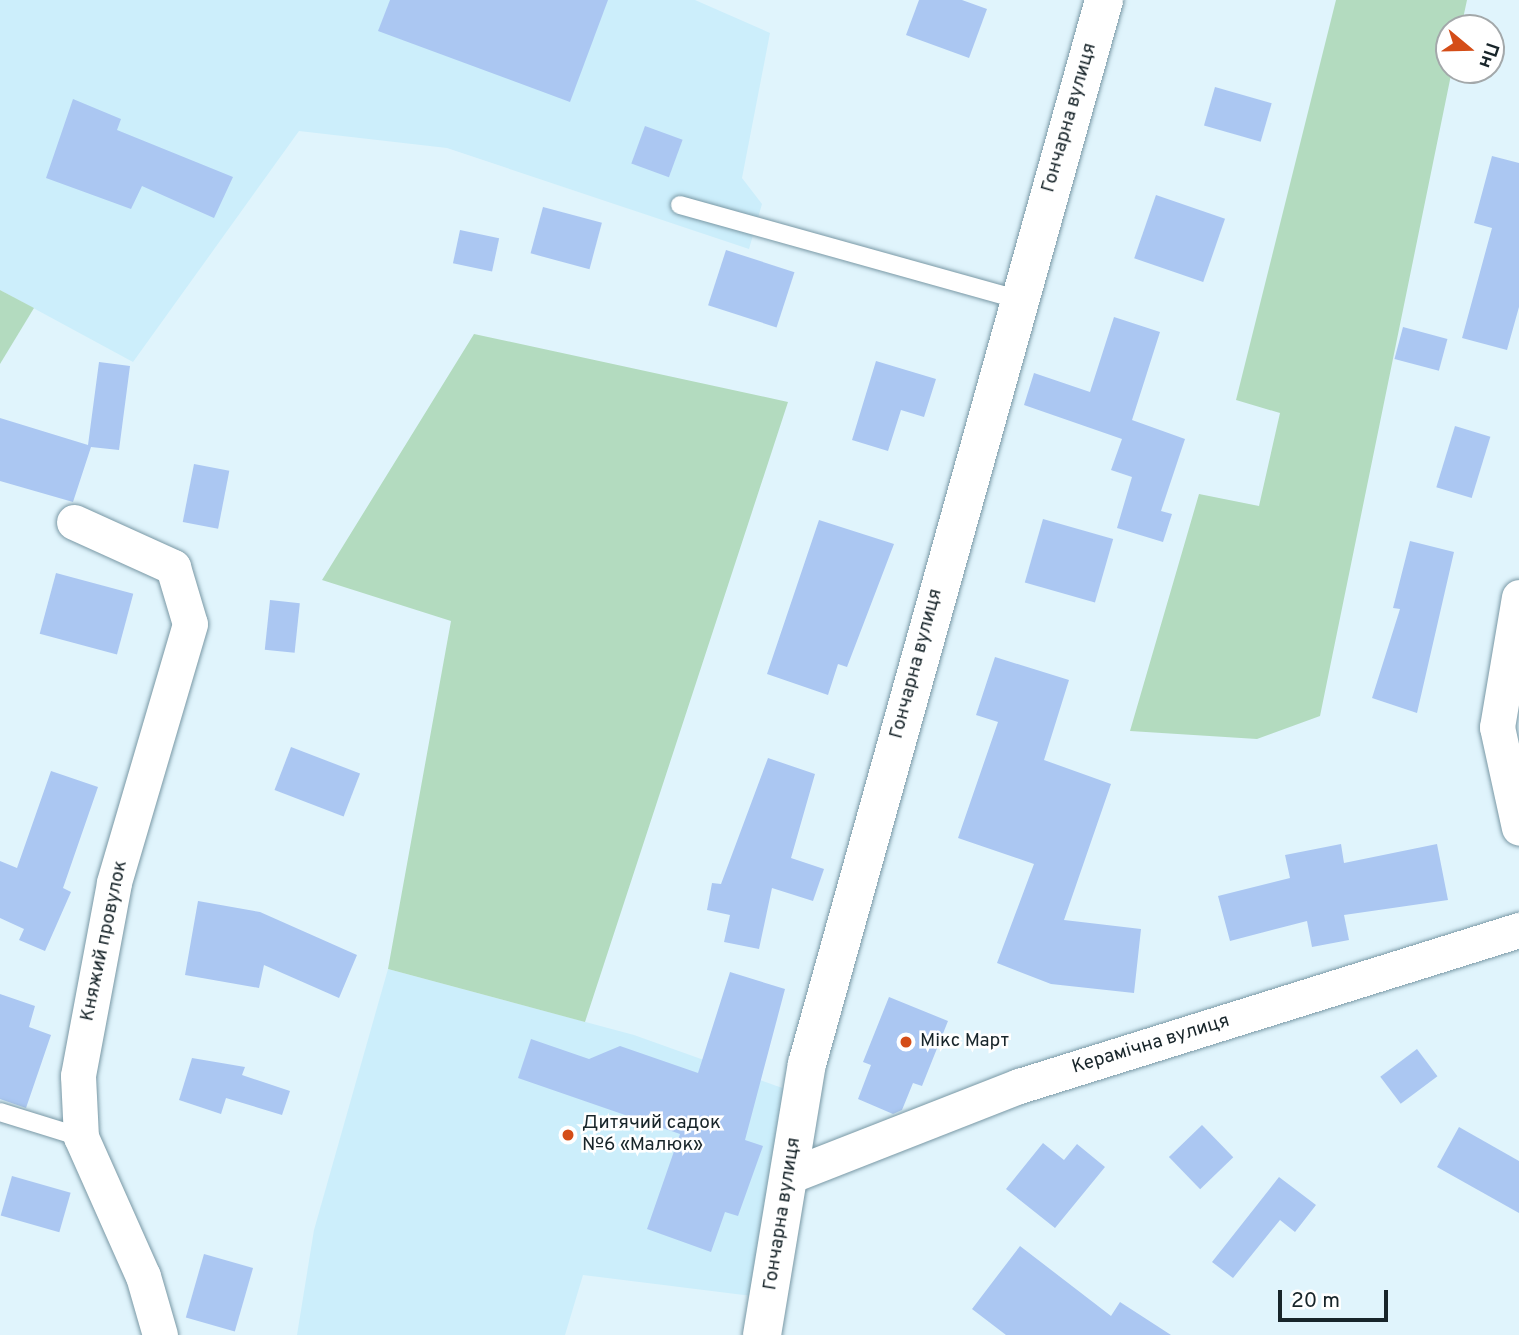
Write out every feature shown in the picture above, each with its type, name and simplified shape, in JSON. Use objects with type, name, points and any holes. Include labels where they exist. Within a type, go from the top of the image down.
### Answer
[{"type":"street","name":"Гончарна вулиця","points":[[762,1335],[807,1064],[1016,299],[1104,0]]},
{"type":"street","name":"Княжий провулок","points":[[74,522],[173,566],[190,624],[114,883],[78,1076],[81,1137],[143,1276],[160,1335]]},
{"type":"street","points":[[1519,597],[1497,727],[1519,828]]},
{"type":"street","name":"Керамічна вулиця","points":[[789,1175],[1019,1086],[1519,930]]},
{"type":"lane","points":[[680,205],[1016,299]]},
{"type":"lane","points":[[0,1112],[81,1137]]},
{"type":"shaded area","points":[[0,0],[695,0],[770,33],[742,178],[762,204],[749,249],[447,148],[299,131],[133,362],[0,290]]},
{"type":"shaded area","name":"Дитячий садок №6 «Малюк»","points":[[388,969],[634,1035],[802,1095],[769,1298],[583,1275],[565,1335],[297,1335],[314,1230]]},
{"type":"green space","points":[[1336,0],[1467,0],[1464,14],[1435,14],[1435,84],[1449,84],[1320,716],[1257,739],[1130,731],[1199,494],[1259,506],[1280,413],[1236,400]]},
{"type":"green space","points":[[0,290],[34,308],[0,364]]},
{"type":"green space","points":[[474,334],[788,402],[585,1022],[388,969],[451,621],[322,580]]},
{"type":"building","points":[[390,0],[608,0],[570,102],[378,31]]},
{"type":"building","points":[[919,0],[962,0],[987,9],[969,58],[906,35]]},
{"type":"building","points":[[1215,87],[1272,103],[1261,142],[1204,125]]},
{"type":"building","points":[[73,99],[121,119],[117,130],[233,177],[214,218],[142,186],[131,209],[46,178]]},
{"type":"building","points":[[645,126],[683,140],[669,177],[631,164]]},
{"type":"building","points":[[1492,156],[1519,163],[1519,307],[1507,350],[1462,338],[1492,228],[1474,223]]},
{"type":"building","points":[[1156,195],[1225,219],[1203,282],[1134,258]]},
{"type":"building","points":[[543,207],[602,223],[589,269],[531,253]]},
{"type":"building","points":[[460,230],[499,238],[492,272],[453,263]]},
{"type":"building","points":[[726,250],[794,272],[777,327],[708,305]]},
{"type":"building","points":[[1114,317],[1160,332],[1132,420],[1185,439],[1161,511],[1172,514],[1163,542],[1117,528],[1132,477],[1111,470],[1122,439],[1024,405],[1034,373],[1090,392]]},
{"type":"building","points":[[1403,327],[1447,339],[1439,371],[1394,359]]},
{"type":"building","points":[[876,361],[936,379],[924,417],[901,410],[888,451],[852,440]]},
{"type":"building","points":[[99,362],[130,366],[119,450],[91,447],[73,502],[0,481],[0,418],[88,445]]},
{"type":"building","points":[[1455,426],[1490,437],[1472,498],[1436,487]]},
{"type":"building","points":[[194,464],[229,471],[218,529],[183,522]]},
{"type":"building","points":[[1043,519],[1113,539],[1095,603],[1025,582]]},
{"type":"building","points":[[819,520],[894,544],[847,667],[838,664],[828,695],[767,674]]},
{"type":"building","points":[[1410,541],[1454,552],[1417,713],[1372,698],[1400,609],[1393,608]]},
{"type":"building","points":[[56,573],[133,594],[117,655],[40,634]]},
{"type":"building","points":[[270,600],[300,603],[295,653],[265,650]]},
{"type":"building","points":[[995,657],[1069,680],[1044,760],[1111,784],[1064,920],[1141,929],[1134,993],[1051,984],[997,963],[1034,864],[958,838],[998,722],[976,715]]},
{"type":"building","points":[[291,747],[360,774],[344,816],[275,790]]},
{"type":"building","points":[[768,758],[815,774],[791,858],[824,869],[813,901],[772,888],[759,949],[724,942],[730,915],[707,910],[712,883],[721,884]]},
{"type":"building","points":[[51,771],[98,787],[63,888],[71,892],[45,951],[19,940],[24,929],[0,918],[0,861],[17,868]]},
{"type":"building","points":[[1341,844],[1344,863],[1437,844],[1448,900],[1344,915],[1349,940],[1312,947],[1307,921],[1230,941],[1218,896],[1290,878],[1285,855]]},
{"type":"building","points":[[198,901],[260,912],[357,955],[339,998],[264,965],[259,988],[185,975]]},
{"type":"building","points":[[730,972],[785,989],[745,1140],[763,1146],[738,1216],[725,1212],[711,1252],[647,1229],[680,1134],[518,1078],[531,1039],[589,1059],[620,1046],[698,1073]]},
{"type":"building","points":[[0,994],[35,1006],[29,1027],[51,1035],[26,1108],[0,1099]]},
{"type":"building","name":"Мікс Март","points":[[889,997],[948,1021],[922,1086],[913,1083],[902,1110],[893,1114],[858,1099],[871,1065],[863,1062]]},
{"type":"building","points":[[1417,1049],[1437,1076],[1401,1104],[1380,1077]]},
{"type":"building","points":[[192,1058],[245,1067],[242,1075],[290,1091],[282,1115],[226,1098],[221,1114],[179,1100]]},
{"type":"building","points":[[1202,1125],[1233,1157],[1200,1189],[1169,1157]]},
{"type":"building","points":[[1459,1127],[1519,1161],[1519,1213],[1437,1167]]},
{"type":"building","points":[[1043,1143],[1064,1160],[1077,1144],[1105,1167],[1055,1228],[1006,1189]]},
{"type":"building","points":[[12,1176],[71,1193],[59,1232],[1,1215]]},
{"type":"building","points":[[1279,1177],[1316,1205],[1295,1232],[1280,1220],[1233,1278],[1212,1262]]},
{"type":"building","points":[[1020,1246],[1111,1316],[1120,1302],[1171,1335],[1006,1335],[972,1309]]},
{"type":"building","points":[[204,1254],[253,1268],[235,1332],[186,1317]]},
{"type":"place","name":"Мікс Март","points":[[906,1042]]},
{"type":"place","name":"Дитячий садок №6 «Малюк»","points":[[568,1135]]}]
